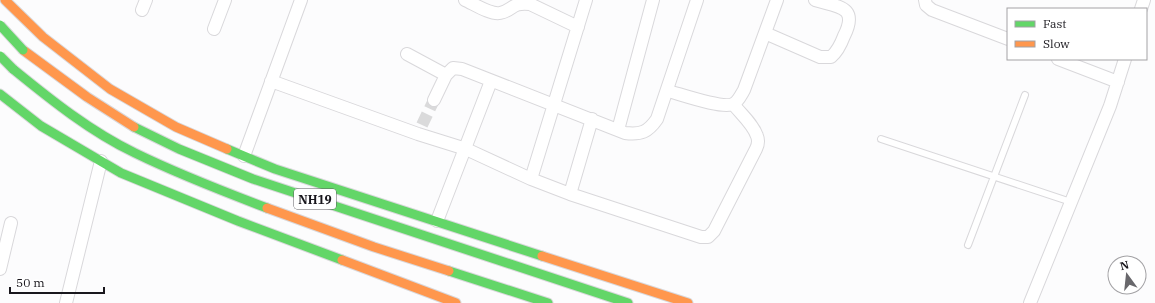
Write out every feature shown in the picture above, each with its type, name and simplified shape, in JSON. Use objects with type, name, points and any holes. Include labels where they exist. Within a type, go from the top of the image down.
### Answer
[{"type":"main road","points":[[5,0],[7,21],[28,33],[43,37],[110,89],[176,127],[275,169],[688,303]]},
{"type":"main road","name":"NH19","points":[[7,21],[23,50],[54,74],[101,106],[155,138],[207,161],[254,179],[628,303]]},
{"type":"main road","points":[[0,60],[28,33]]},
{"type":"main road","name":"NH19","points":[[0,56],[13,69],[62,108],[104,136],[134,153],[190,178],[277,212],[374,247],[548,303]]},
{"type":"main road","points":[[0,94],[41,126],[121,173],[238,221],[456,303]]},
{"type":"main road","points":[[0,106],[21,110]]},
{"type":"street","points":[[214,29],[225,0]]},
{"type":"street","points":[[244,156],[270,81],[301,0]]},
{"type":"street","points":[[465,0],[493,12],[500,13],[516,2],[530,4],[578,27]]},
{"type":"street","points":[[531,179],[586,0]]},
{"type":"street","points":[[618,130],[653,0]]},
{"type":"street","points":[[434,100],[446,75],[453,68],[462,69],[618,130],[635,134],[645,131],[658,119],[697,0]]},
{"type":"street","points":[[668,91],[722,106],[733,104],[739,99],[744,90],[777,0]]},
{"type":"street","points":[[765,33],[820,57],[832,57],[837,52],[849,26],[849,14],[844,9],[815,0]]},
{"type":"street","points":[[925,0],[926,5],[932,10],[1007,39]]},
{"type":"street","points":[[407,54],[446,75]]},
{"type":"street","points":[[1061,60],[1118,82]]},
{"type":"street","points":[[1030,303],[1110,106],[1125,60]]},
{"type":"street","points":[[270,81],[420,130],[531,179],[570,194],[701,238],[708,236],[714,231],[756,149],[758,142],[758,137],[754,130],[733,104]]},
{"type":"street","points":[[437,221],[491,81]]},
{"type":"street","points":[[570,194],[592,120]]},
{"type":"street","points":[[66,303],[101,161]]},
{"type":"street","points":[[0,269],[11,223]]},
{"type":"lane","points":[[968,244],[1025,95]]},
{"type":"lane","points":[[881,139],[1071,202]]},
{"type":"tunnel","points":[[422,125],[434,100]]},
{"type":"traffic: fast","points":[[0,25],[23,50]]},
{"type":"traffic: fast","points":[[0,56],[13,69]]},
{"type":"traffic: fast","points":[[13,69],[72,115],[119,145],[151,161],[267,208]]},
{"type":"traffic: fast","points":[[0,94],[41,126],[121,173],[238,221],[342,260]]},
{"type":"traffic: fast","points":[[134,127],[179,149],[253,179],[628,303]]},
{"type":"traffic: fast","points":[[227,149],[275,169],[542,256]]},
{"type":"traffic: fast","points":[[449,271],[548,303]]},
{"type":"traffic: slow","points":[[5,0],[43,37],[110,89],[176,127],[227,149]]},
{"type":"traffic: slow","points":[[23,50],[87,97],[134,127]]},
{"type":"traffic: slow","points":[[267,208],[374,247],[449,271]]},
{"type":"traffic: slow","points":[[542,256],[688,303]]},
{"type":"traffic: slow","points":[[342,260],[456,303]]}]
